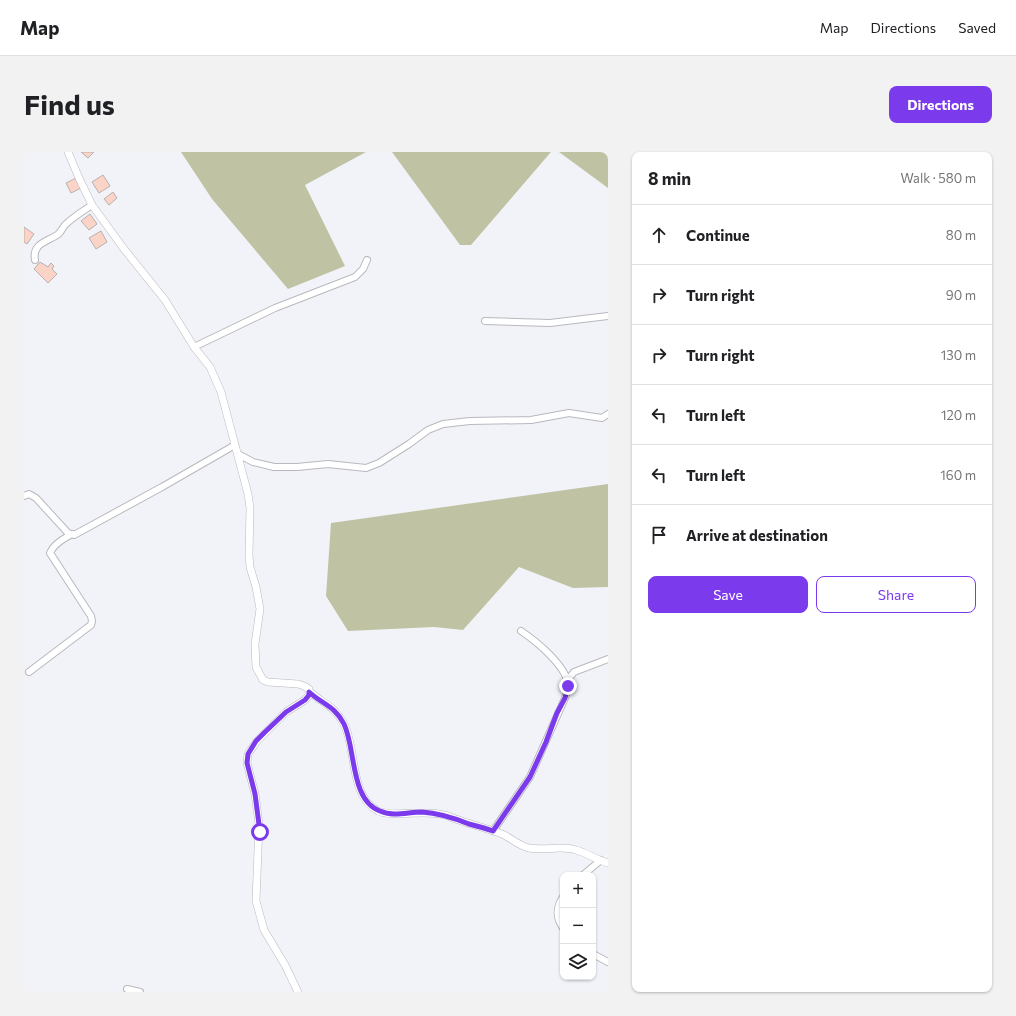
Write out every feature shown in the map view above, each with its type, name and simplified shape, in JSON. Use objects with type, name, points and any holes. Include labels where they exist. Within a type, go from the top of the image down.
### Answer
[{"type":"street","points":[[68,152],[92,205],[124,249],[165,300],[194,347],[210,367],[221,392],[248,494],[250,567],[256,587],[260,609],[255,644],[256,667],[263,680],[268,682],[298,684],[304,686],[309,692],[333,708],[344,725],[349,742],[354,774],[363,796],[371,806],[379,811],[388,814],[422,812],[445,815],[510,837],[518,844],[525,847],[576,850],[608,863]]},
{"type":"street","points":[[35,260],[34,254],[39,245],[59,234],[75,216],[92,205]]},
{"type":"street","points":[[194,347],[275,308],[355,277],[363,269],[367,260]]},
{"type":"street","points":[[485,320],[550,323],[608,316]]},
{"type":"street","points":[[238,454],[253,462],[274,467],[297,467],[328,464],[366,468],[379,463],[428,430],[443,424],[470,421],[531,420],[569,413],[602,418],[608,414]]},
{"type":"street","points":[[29,672],[91,626],[92,621],[50,553],[52,548],[72,534],[74,535],[162,487],[235,445]]},
{"type":"street","points":[[24,496],[29,494],[36,498],[63,528],[72,534]]},
{"type":"street","points":[[493,831],[530,777],[557,713],[565,698],[568,686],[565,674],[560,664],[529,636],[521,631]]},
{"type":"street","points":[[567,680],[574,672],[608,659]]},
{"type":"street","points":[[298,992],[285,965],[264,930],[256,901],[260,828],[255,794],[247,763],[248,754],[256,741],[286,712],[305,700],[309,695],[309,692]]},
{"type":"street","points":[[587,872],[601,860]]},
{"type":"street","points":[[560,902],[557,910],[560,924]]},
{"type":"street","points":[[596,956],[608,962]]},
{"type":"street","points":[[127,989],[140,992]]},
{"type":"green space","points":[[181,152],[366,152],[305,185],[345,266],[288,289],[212,199]]},
{"type":"green space","points":[[392,152],[551,152],[471,245],[460,245]]},
{"type":"green space","points":[[559,152],[608,152],[608,188]]},
{"type":"green space","points":[[608,484],[608,587],[573,588],[519,567],[463,630],[434,627],[348,631],[326,596],[331,523]]},
{"type":"building","points":[[81,152],[94,152],[88,158]]},
{"type":"building","points":[[103,175],[110,186],[99,193],[92,182]]},
{"type":"building","points":[[76,178],[81,188],[71,193],[66,183]]},
{"type":"building","points":[[113,192],[117,198],[109,205],[104,199]]},
{"type":"building","points":[[90,214],[97,224],[89,230],[81,221]]},
{"type":"building","points":[[24,227],[34,234],[27,244],[24,242]]},
{"type":"building","points":[[101,231],[107,242],[96,249],[89,238]]},
{"type":"building","points":[[40,262],[48,267],[51,263],[54,266],[52,269],[57,274],[48,283],[34,269]]},
{"type":"route","points":[[260,832],[255,794],[247,763],[248,754],[256,741],[286,712],[296,704],[305,700],[309,695],[309,692],[333,708],[341,719],[349,742],[354,774],[363,796],[371,806],[388,814],[422,812],[445,815],[493,831],[530,777],[557,713],[565,698],[568,686]]}]
